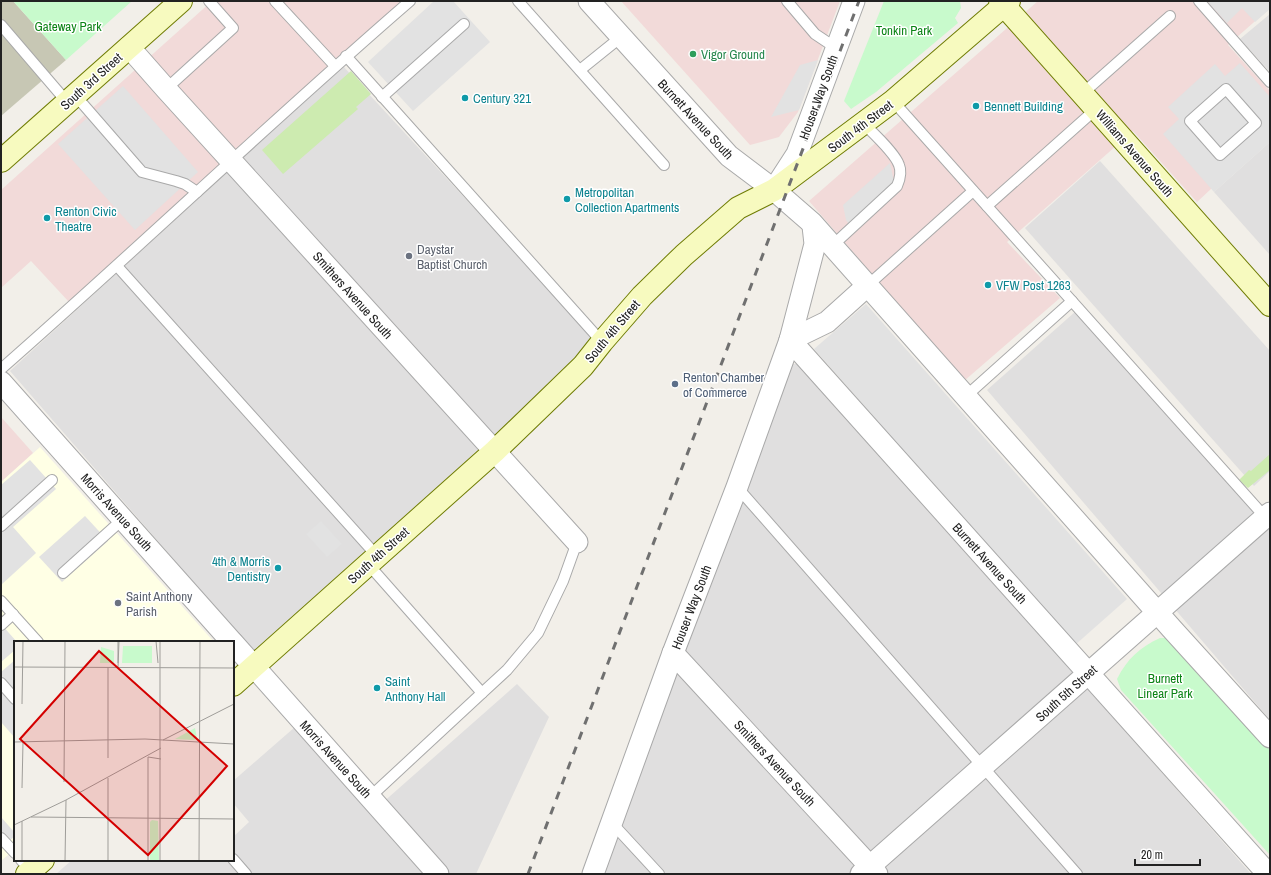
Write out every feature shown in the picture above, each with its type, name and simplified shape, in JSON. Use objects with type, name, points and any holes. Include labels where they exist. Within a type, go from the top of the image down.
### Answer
[{"type":"street","name":"South 3rd Street","points":[[1,161],[181,1]]},
{"type":"street","name":"Burnett Avenue South","points":[[589,1],[729,156],[774,190],[812,223],[1270,737]]},
{"type":"street","name":"Houser Way South","points":[[774,190],[797,154],[854,1]]},
{"type":"street","name":"South 4th Street","points":[[234,684],[495,451],[583,366],[642,296],[684,255],[738,208],[774,190],[893,102],[1004,2]]},
{"type":"street","name":"Williams Avenue South","points":[[1004,2],[1089,102],[1270,305]]},
{"type":"street","name":"Smithers Avenue South","points":[[129,47],[577,542]]},
{"type":"street","points":[[790,340],[815,244],[814,226]]},
{"type":"street","points":[[790,340],[827,322],[867,286]]},
{"type":"street","name":"Burnett Avenue South","points":[[790,340],[1264,873]]},
{"type":"street","name":"Houser Way South","points":[[593,874],[673,653],[737,487],[790,340]]},
{"type":"street","name":"Morris Avenue South","points":[[1,382],[230,641]]},
{"type":"street","name":"South 5th Street","points":[[869,871],[983,766],[1267,515]]},
{"type":"street","name":"Morris Avenue South","points":[[234,645],[438,874]]},
{"type":"street","name":"Smithers Avenue South","points":[[673,653],[869,871]]},
{"type":"lane","points":[[166,89],[233,28],[209,1]]},
{"type":"lane","points":[[275,1],[335,66]]},
{"type":"lane","points":[[1,369],[117,266],[346,56],[410,1]]},
{"type":"lane","points":[[518,1],[664,165]]},
{"type":"lane","points":[[787,1],[815,34],[836,48]]},
{"type":"lane","points":[[1200,1],[1270,82]]},
{"type":"lane","points":[[988,206],[1170,16]]},
{"type":"lane","points":[[382,97],[464,24]]},
{"type":"lane","points":[[1,26],[142,172],[185,184],[197,192]]},
{"type":"lane","points":[[580,70],[621,37]]},
{"type":"lane","points":[[346,56],[602,342]]},
{"type":"lane","points":[[1226,89],[1256,123],[1220,155],[1190,121],[1226,89]]},
{"type":"lane","points":[[893,102],[1267,515]]},
{"type":"lane","points":[[832,246],[897,186],[900,177],[899,164],[893,155],[864,124]]},
{"type":"lane","points":[[867,286],[973,191]]},
{"type":"lane","points":[[117,266],[372,560],[482,693]]},
{"type":"lane","points":[[965,396],[1072,301]]},
{"type":"lane","points":[[1,526],[52,480]]},
{"type":"lane","points":[[737,487],[1077,874]]},
{"type":"lane","points":[[63,573],[123,519]]},
{"type":"lane","points":[[370,797],[507,670],[538,633],[563,581],[577,542]]},
{"type":"lane","points":[[1,601],[37,641]]},
{"type":"lane","points":[[1,625],[13,614]]},
{"type":"lane","points":[[1,683],[14,698]]},
{"type":"lane","points":[[612,823],[659,874]]},
{"type":"lane","points":[[1,838],[14,852]]},
{"type":"lane","points":[[234,860],[246,874]]},
{"type":"shaded area","points":[[1,1],[13,1],[66,60],[1,116]]},
{"type":"shaded area","points":[[212,1],[404,1],[69,302],[31,261],[1,288],[1,190]]},
{"type":"shaded area","points":[[434,1],[453,1],[490,42],[413,111],[368,62]]},
{"type":"shaded area","points":[[621,1],[840,1],[798,112],[779,137],[750,145]]},
{"type":"shaded area","points":[[1038,1],[1270,1],[1270,8],[1228,45],[1270,91],[1270,134],[1197,202],[1133,131],[1007,242],[1060,298],[964,381],[809,201]]},
{"type":"shaded area","points":[[1207,1],[1270,1],[1270,9],[1255,22],[1242,8],[1227,23]]},
{"type":"shaded area","points":[[1270,14],[1270,72],[1240,39]]},
{"type":"shaded area","points":[[818,60],[799,110],[771,117],[800,65]]},
{"type":"shaded area","points":[[1240,63],[1270,97],[1270,142],[1214,192],[1163,134],[1179,119],[1168,107],[1215,64],[1225,76]]},
{"type":"shaded area","points":[[343,66],[594,338],[577,365],[256,654],[10,371]]},
{"type":"shaded area","points":[[123,86],[198,172],[135,230],[58,144]]},
{"type":"shaded area","points":[[1270,142],[1270,255],[1214,192]]},
{"type":"shaded area","points":[[1100,161],[1270,351],[1270,471],[1254,486],[1025,228]]},
{"type":"shaded area","points":[[890,163],[895,187],[851,227],[846,220],[843,205]]},
{"type":"shaded area","points":[[866,304],[1127,599],[1075,645],[814,349]]},
{"type":"shaded area","points":[[1076,311],[1270,531],[1270,720],[987,390]]},
{"type":"shaded area","points":[[792,364],[803,364],[1251,874],[595,874]]},
{"type":"shaded area","points":[[1,417],[33,453],[1,482]]},
{"type":"shaded area","points":[[40,447],[213,641],[14,641],[14,850],[1,861],[1,482]]},
{"type":"shaded area","points":[[30,460],[56,489],[13,527],[36,553],[1,585],[1,485]]},
{"type":"shaded area","points":[[85,516],[108,541],[62,582],[39,557]]},
{"type":"shaded area","points":[[321,521],[342,544],[327,557],[306,534]]},
{"type":"shaded area","points":[[1,624],[16,641],[14,641],[14,651],[1,662]]},
{"type":"shaded area","points":[[14,661],[14,737],[1,722],[1,672]]},
{"type":"shaded area","points":[[517,684],[549,717],[476,874],[56,874],[71,861],[234,861],[234,836],[249,822],[234,804],[234,780],[295,727],[372,812]]},
{"type":"shaded area","points":[[1,817],[14,832],[14,837],[1,848]]},
{"type":"green space","name":"Gateway Park","points":[[13,1],[132,1],[66,60]]},
{"type":"green space","name":"Tonkin Park","points":[[884,1],[960,1],[961,8],[955,18],[958,23],[876,92],[851,109],[844,101]]},
{"type":"green space","points":[[351,71],[371,94],[356,107],[358,109],[283,174],[262,150]]},
{"type":"green space","points":[[1270,454],[1270,470],[1248,488],[1239,480],[1249,470],[1251,471]]},
{"type":"green space","name":"Burnett Linear Park","points":[[1160,638],[1165,638],[1172,641],[1270,750],[1270,855],[1121,690],[1117,679],[1125,665],[1146,645]]},
{"type":"railway","points":[[528,874],[859,1]]},
{"type":"place","name":"Vigor Ground","points":[[693,54]]},
{"type":"place","name":"Century 321","points":[[465,98]]},
{"type":"place","name":"Bennett Building","points":[[976,106]]},
{"type":"place","name":"Metropolitan Collection Apartments","points":[[567,199]]},
{"type":"place","name":"Renton Civic Theatre","points":[[47,218]]},
{"type":"place","name":"Daystar Baptist Church","points":[[409,256]]},
{"type":"place","name":"VFW Post 1263","points":[[988,285]]},
{"type":"place","name":"Renton Chamber of Commerce","points":[[675,384]]},
{"type":"place","name":"4th & Morris Dentistry","points":[[278,568]]},
{"type":"place","name":"Saint Anthony Parish","points":[[118,603]]},
{"type":"place","name":"Saint Anthony Hall","points":[[377,688]]}]
